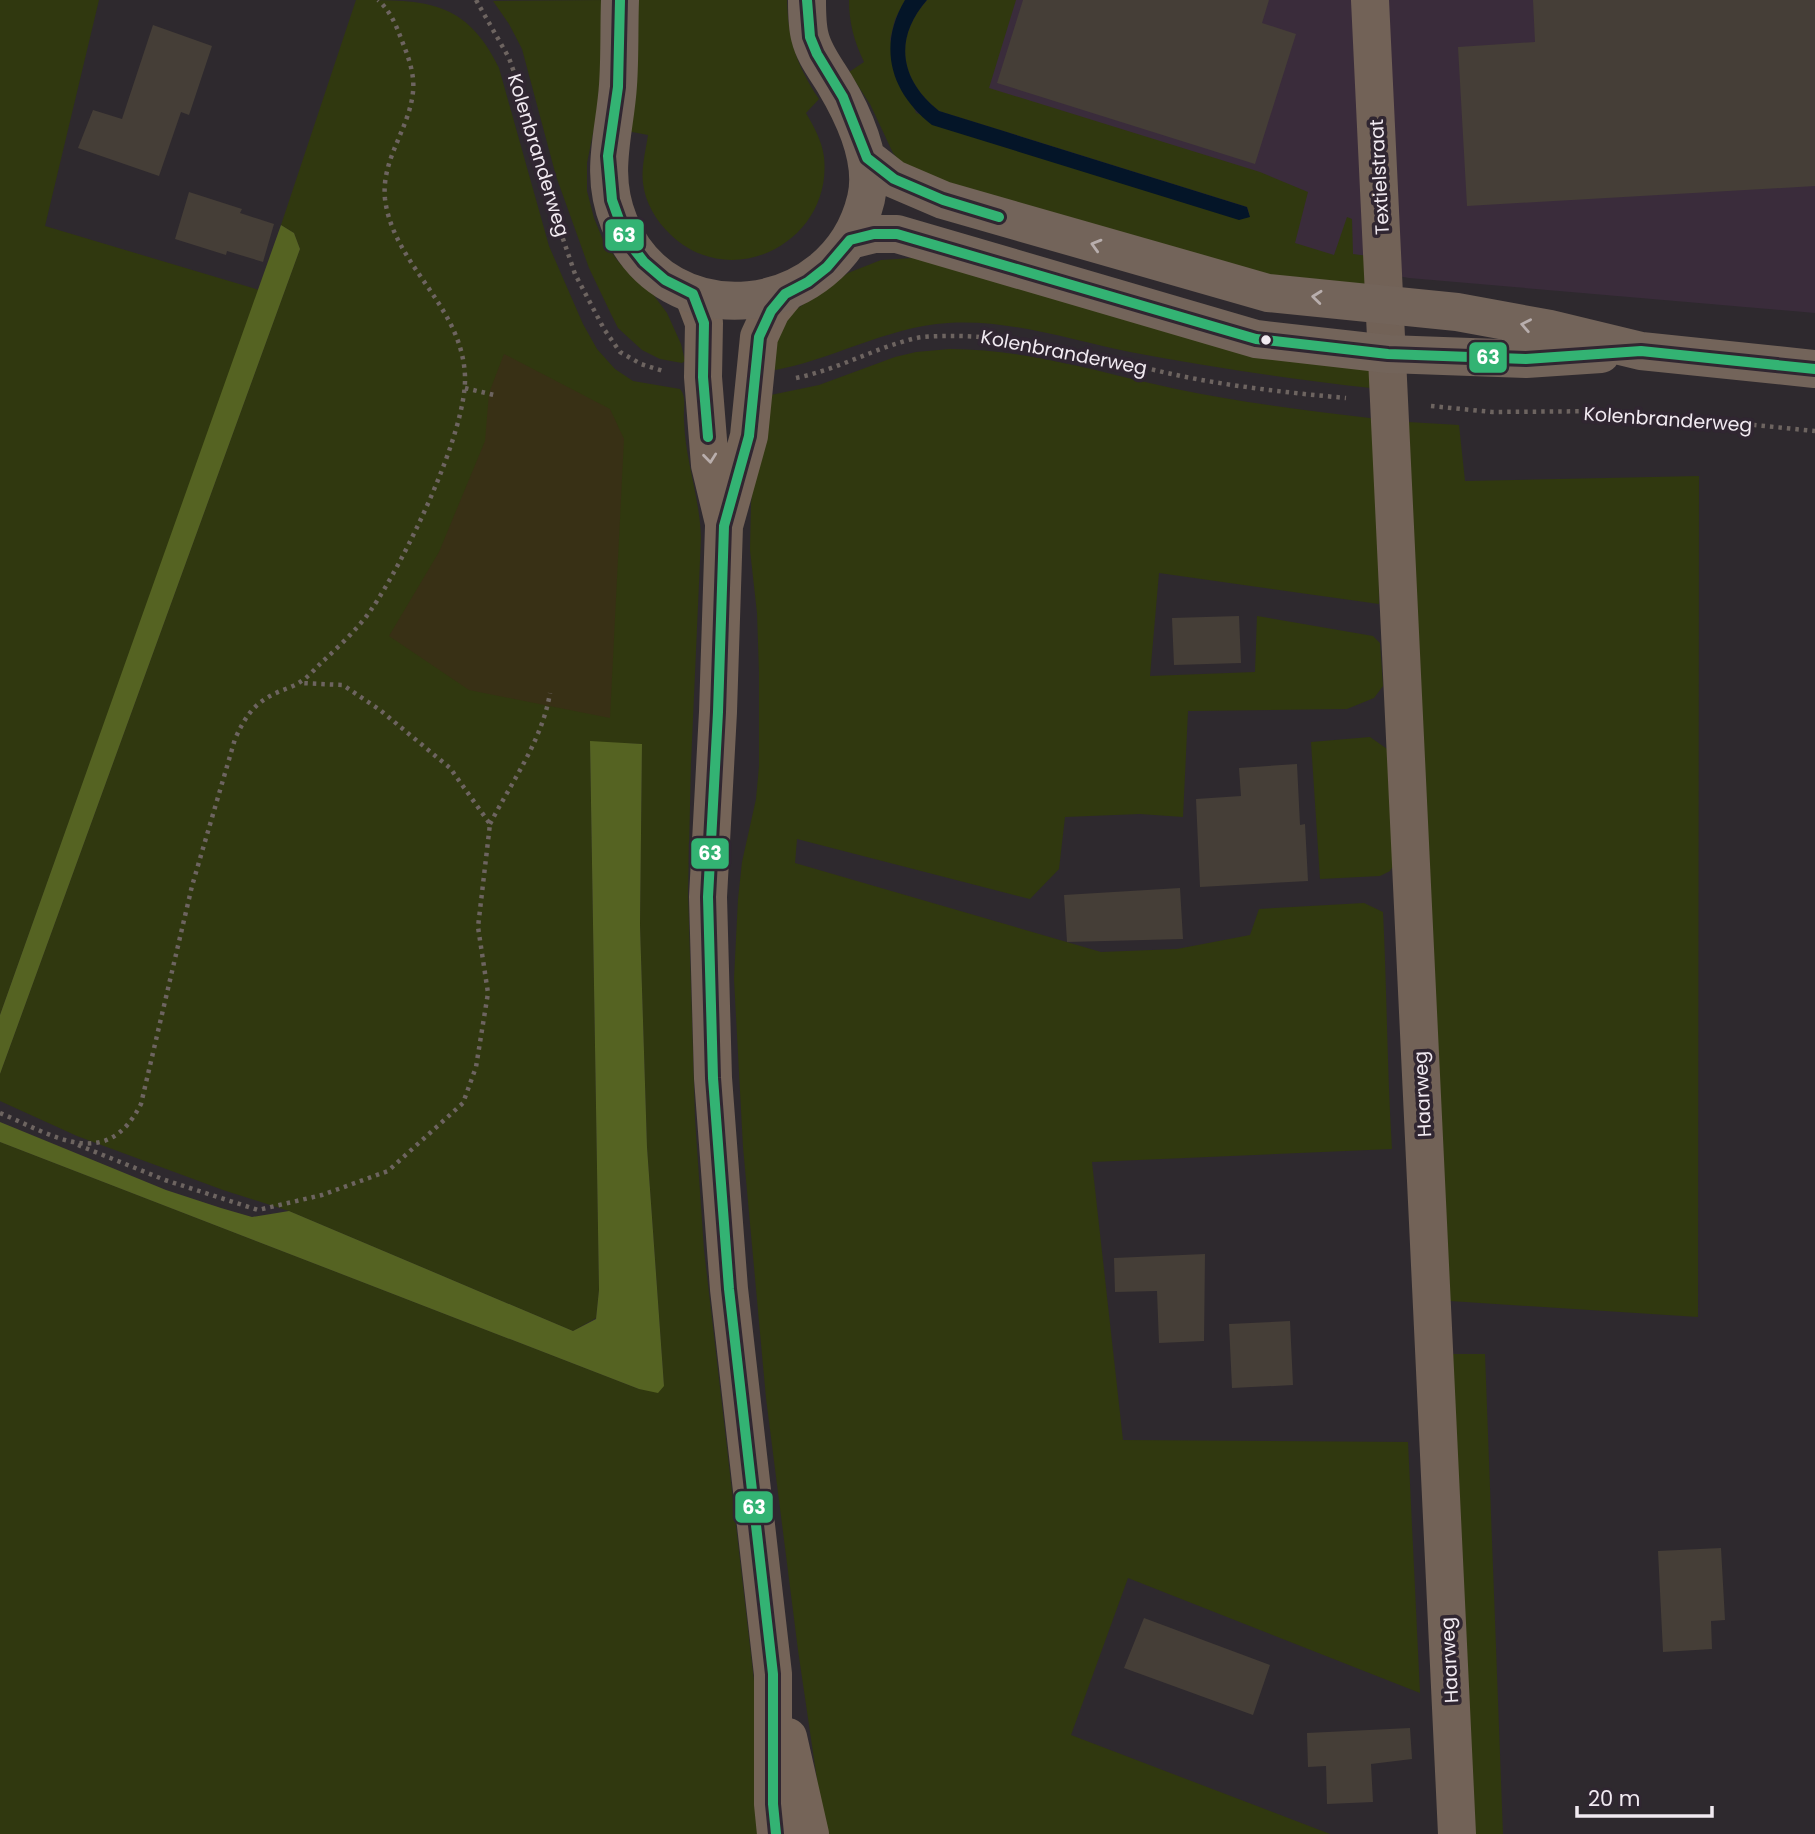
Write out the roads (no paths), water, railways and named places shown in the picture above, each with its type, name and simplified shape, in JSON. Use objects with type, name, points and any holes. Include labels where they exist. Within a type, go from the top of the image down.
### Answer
[{"type":"main road","points":[[620,0],[618,87],[608,156],[612,200],[626,239],[644,262],[665,280],[693,294],[720,301],[785,294],[808,282],[827,267],[850,240],[866,198],[867,158],[843,97],[810,37],[807,0]]},
{"type":"main road","points":[[867,158],[894,179],[943,200],[1268,293],[1470,314],[1641,351],[1815,369]]},
{"type":"main road","points":[[850,240],[874,234],[897,234],[1256,339],[1388,354],[1526,359],[1641,351]]},
{"type":"main road","points":[[693,294],[704,323],[703,377],[710,465],[724,526]]},
{"type":"main road","points":[[776,1834],[773,1674],[729,1289],[713,1078],[708,897],[724,526],[749,436],[759,337],[771,311],[785,294]]},
{"type":"main road","points":[[773,1674],[810,1834]]},
{"type":"street","name":"Textielstraat","points":[[1370,0],[1388,354]]},
{"type":"street","name":"Haarweg","points":[[1388,354],[1457,1834]]},
{"type":"water","points":[[905,0],[927,0],[909,29],[906,58],[909,73],[916,86],[939,111],[1247,207],[1250,217],[1239,220],[932,125],[907,99],[893,68],[890,52],[892,35],[896,18]]}]
